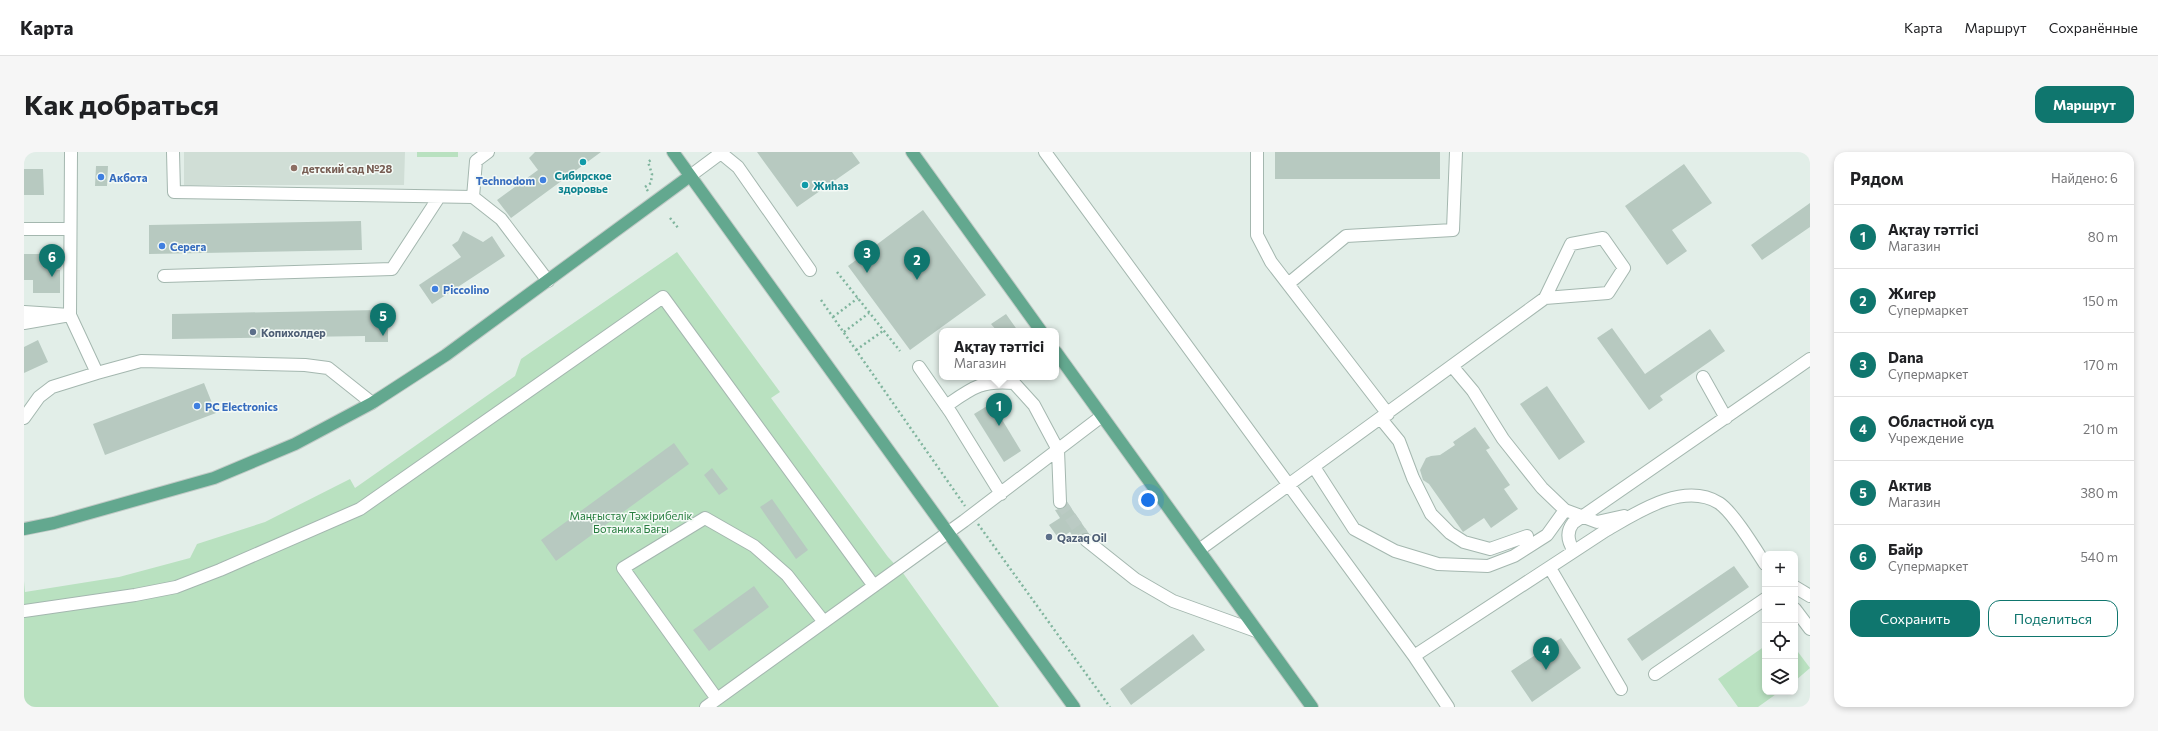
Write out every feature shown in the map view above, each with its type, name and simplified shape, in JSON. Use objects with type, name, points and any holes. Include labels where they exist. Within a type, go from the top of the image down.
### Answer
[{"type":"main road","points":[[673,152],[1074,707]]},
{"type":"main road","points":[[912,152],[1039,328]]},
{"type":"main road","points":[[24,529],[54,523],[214,478],[295,444],[372,403],[446,355],[690,176]]},
{"type":"main road","points":[[1059,356],[1312,707]]},
{"type":"street","points":[[71,152],[69,229],[70,315],[97,373]]},
{"type":"street","points":[[173,152],[174,192],[473,197],[501,219],[548,281]]},
{"type":"street","points":[[473,197],[476,160],[488,152]]},
{"type":"street","points":[[1045,152],[1414,656],[1448,707]]},
{"type":"street","points":[[1257,152],[1257,235],[1271,262],[1384,416],[1399,442],[1413,478],[1431,514],[1450,533],[1464,542],[1490,548],[1527,536]]},
{"type":"street","points":[[1288,284],[1346,236],[1453,230],[1456,152]]},
{"type":"street","points":[[690,176],[721,153],[738,166],[810,270]]},
{"type":"street","points":[[164,276],[392,269],[439,197]]},
{"type":"street","points":[[24,229],[69,229]]},
{"type":"street","points":[[1199,550],[1545,298],[1571,244],[1603,238],[1624,268],[1608,293],[1545,298]]},
{"type":"street","points":[[24,611],[135,595],[176,587],[220,570],[360,510],[663,297],[874,586]]},
{"type":"street","points":[[24,312],[70,315]]},
{"type":"street","points":[[24,323],[70,315]]},
{"type":"street","points":[[1574,551],[1569,540],[1568,529],[1581,516],[1810,359]]},
{"type":"street","points":[[24,418],[39,397],[52,387],[141,361],[305,365],[328,368],[372,403]]},
{"type":"street","points":[[1452,366],[1473,391],[1503,439],[1542,488],[1565,510],[1597,522],[1634,514]]},
{"type":"street","points":[[919,368],[946,406],[1001,494]]},
{"type":"street","points":[[1703,377],[1726,418]]},
{"type":"street","points":[[946,406],[971,389],[994,381],[1014,383],[1034,405],[1058,450],[1060,502]]},
{"type":"street","points":[[706,707],[1001,494],[1102,416]]},
{"type":"street","points":[[1314,467],[1354,529],[1395,551],[1438,564],[1488,566],[1514,556],[1547,535],[1565,510]]},
{"type":"street","points":[[1414,656],[1574,551],[1634,514],[1673,497],[1701,495],[1720,503],[1745,534],[1762,560]]},
{"type":"street","points":[[717,699],[623,568],[705,518],[754,546],[787,575],[824,622]]},
{"type":"street","points":[[1086,540],[1135,579],[1173,601],[1256,631]]},
{"type":"street","points":[[1550,568],[1621,689]]},
{"type":"street","points":[[1798,589],[1810,596]]},
{"type":"street","points":[[1655,674],[1762,601]]},
{"type":"street","points":[[1798,613],[1810,628]]},
{"type":"path","points":[[651,160],[648,162],[652,174],[651,183],[645,187],[652,196]]},
{"type":"path","points":[[670,218],[679,229]]},
{"type":"path","points":[[837,272],[900,351]]},
{"type":"path","points":[[833,317],[858,298]]},
{"type":"path","points":[[844,332],[869,313]]},
{"type":"path","points":[[856,350],[884,331]]},
{"type":"shaded area","name":"детский сад №28","points":[[184,152],[405,152],[404,185],[184,185]]},
{"type":"green space","points":[[417,152],[458,152],[458,157],[417,157]]},
{"type":"green space","name":"Маңғыстау Тәжірибелік Ботаника Бағы","points":[[677,252],[780,392],[771,398],[888,557],[903,573],[999,707],[24,707],[24,581],[25,592],[119,577],[190,558],[197,544],[265,522],[350,479],[355,488],[515,376],[521,359]]},
{"type":"green space","points":[[1762,648],[1762,695],[1775,695],[1758,707],[1738,707],[1718,679]]},
{"type":"green space","points":[[1798,652],[1810,668],[1798,678]]},
{"type":"building","points":[[535,152],[601,152],[511,218],[497,200],[538,170],[529,158]]},
{"type":"building","name":"Жиhаз","points":[[757,152],[852,152],[860,163],[797,207]]},
{"type":"building","points":[[1275,152],[1440,152],[1440,179],[1275,179]]},
{"type":"building","points":[[1684,164],[1712,203],[1672,230],[1687,251],[1667,265],[1625,206]]},
{"type":"building","points":[[96,166],[108,166],[107,186],[95,186]]},
{"type":"building","points":[[24,169],[43,169],[44,195],[24,195]]},
{"type":"building","points":[[1810,203],[1810,227],[1762,260],[1751,245]]},
{"type":"building","points":[[923,210],[986,295],[910,350],[848,266]]},
{"type":"building","points":[[361,221],[362,250],[149,254],[149,225]]},
{"type":"building","points":[[463,231],[483,242],[492,236],[505,256],[432,304],[419,285],[461,257],[452,245],[458,241]]},
{"type":"building","points":[[24,254],[46,254],[46,259],[53,259],[53,270],[60,270],[60,293],[33,293],[33,280],[24,280]]},
{"type":"building","points":[[378,310],[378,315],[388,315],[388,342],[365,342],[365,336],[172,339],[172,314]]},
{"type":"building","points":[[1006,314],[1016,328],[994,328],[991,324]]},
{"type":"building","points":[[1612,328],[1645,374],[1710,329],[1725,351],[1660,396],[1663,400],[1649,410],[1597,338]]},
{"type":"building","points":[[38,340],[48,362],[24,373],[24,347]]},
{"type":"building","points":[[204,383],[216,413],[105,455],[93,424]]},
{"type":"building","points":[[1547,386],[1585,442],[1559,460],[1520,404]]},
{"type":"building","points":[[992,403],[1021,451],[1004,462],[974,414]]},
{"type":"building","points":[[1475,427],[1490,448],[1486,450],[1510,485],[1504,489],[1518,509],[1491,528],[1484,518],[1463,532],[1429,484],[1423,480],[1420,470],[1426,458],[1440,455],[1455,445],[1453,442]]},
{"type":"building","points":[[674,443],[689,464],[556,561],[541,540]]},
{"type":"building","points":[[712,468],[728,489],[719,495],[704,475]]},
{"type":"building","points":[[772,499],[808,550],[796,559],[760,507]]},
{"type":"building","points":[[1067,502],[1087,531],[1075,540],[1070,532],[1059,539],[1049,525],[1060,518],[1055,510],[1064,508]]},
{"type":"building","points":[[1734,566],[1749,587],[1642,661],[1627,639]]},
{"type":"building","points":[[754,586],[769,607],[709,651],[693,630]]},
{"type":"building","points":[[1193,634],[1205,650],[1131,705],[1120,689]]},
{"type":"building","points":[[1561,638],[1581,668],[1532,702],[1511,671]]},
{"type":"tunnel","points":[[1060,502],[1086,540]]},
{"type":"place","name":"Сибирское здоровье","points":[[583,162]]},
{"type":"place","name":"детский сад №28","points":[[294,168]]},
{"type":"place","name":"Акбота","points":[[101,177]]},
{"type":"place","name":"Technodom","points":[[543,180]]},
{"type":"place","name":"Жиhаз","points":[[805,185]]},
{"type":"place","name":"Cерега","points":[[162,246]]},
{"type":"place","name":"Dana","points":[[867,273]]},
{"type":"place","name":"Байр","points":[[52,277]]},
{"type":"place","name":"Жигер","points":[[917,280]]},
{"type":"place","name":"Piccolino","points":[[435,289]]},
{"type":"place","name":"Копихолдер","points":[[253,332]]},
{"type":"place","name":"Актив","points":[[383,336]]},
{"type":"place","name":"PC Electronics","points":[[197,406]]},
{"type":"place","name":"Ақтау тәттісі","points":[[999,426]]},
{"type":"place","name":"Qazaq Oil","points":[[1049,537]]},
{"type":"place","name":"Областной суд","points":[[1546,670]]}]
